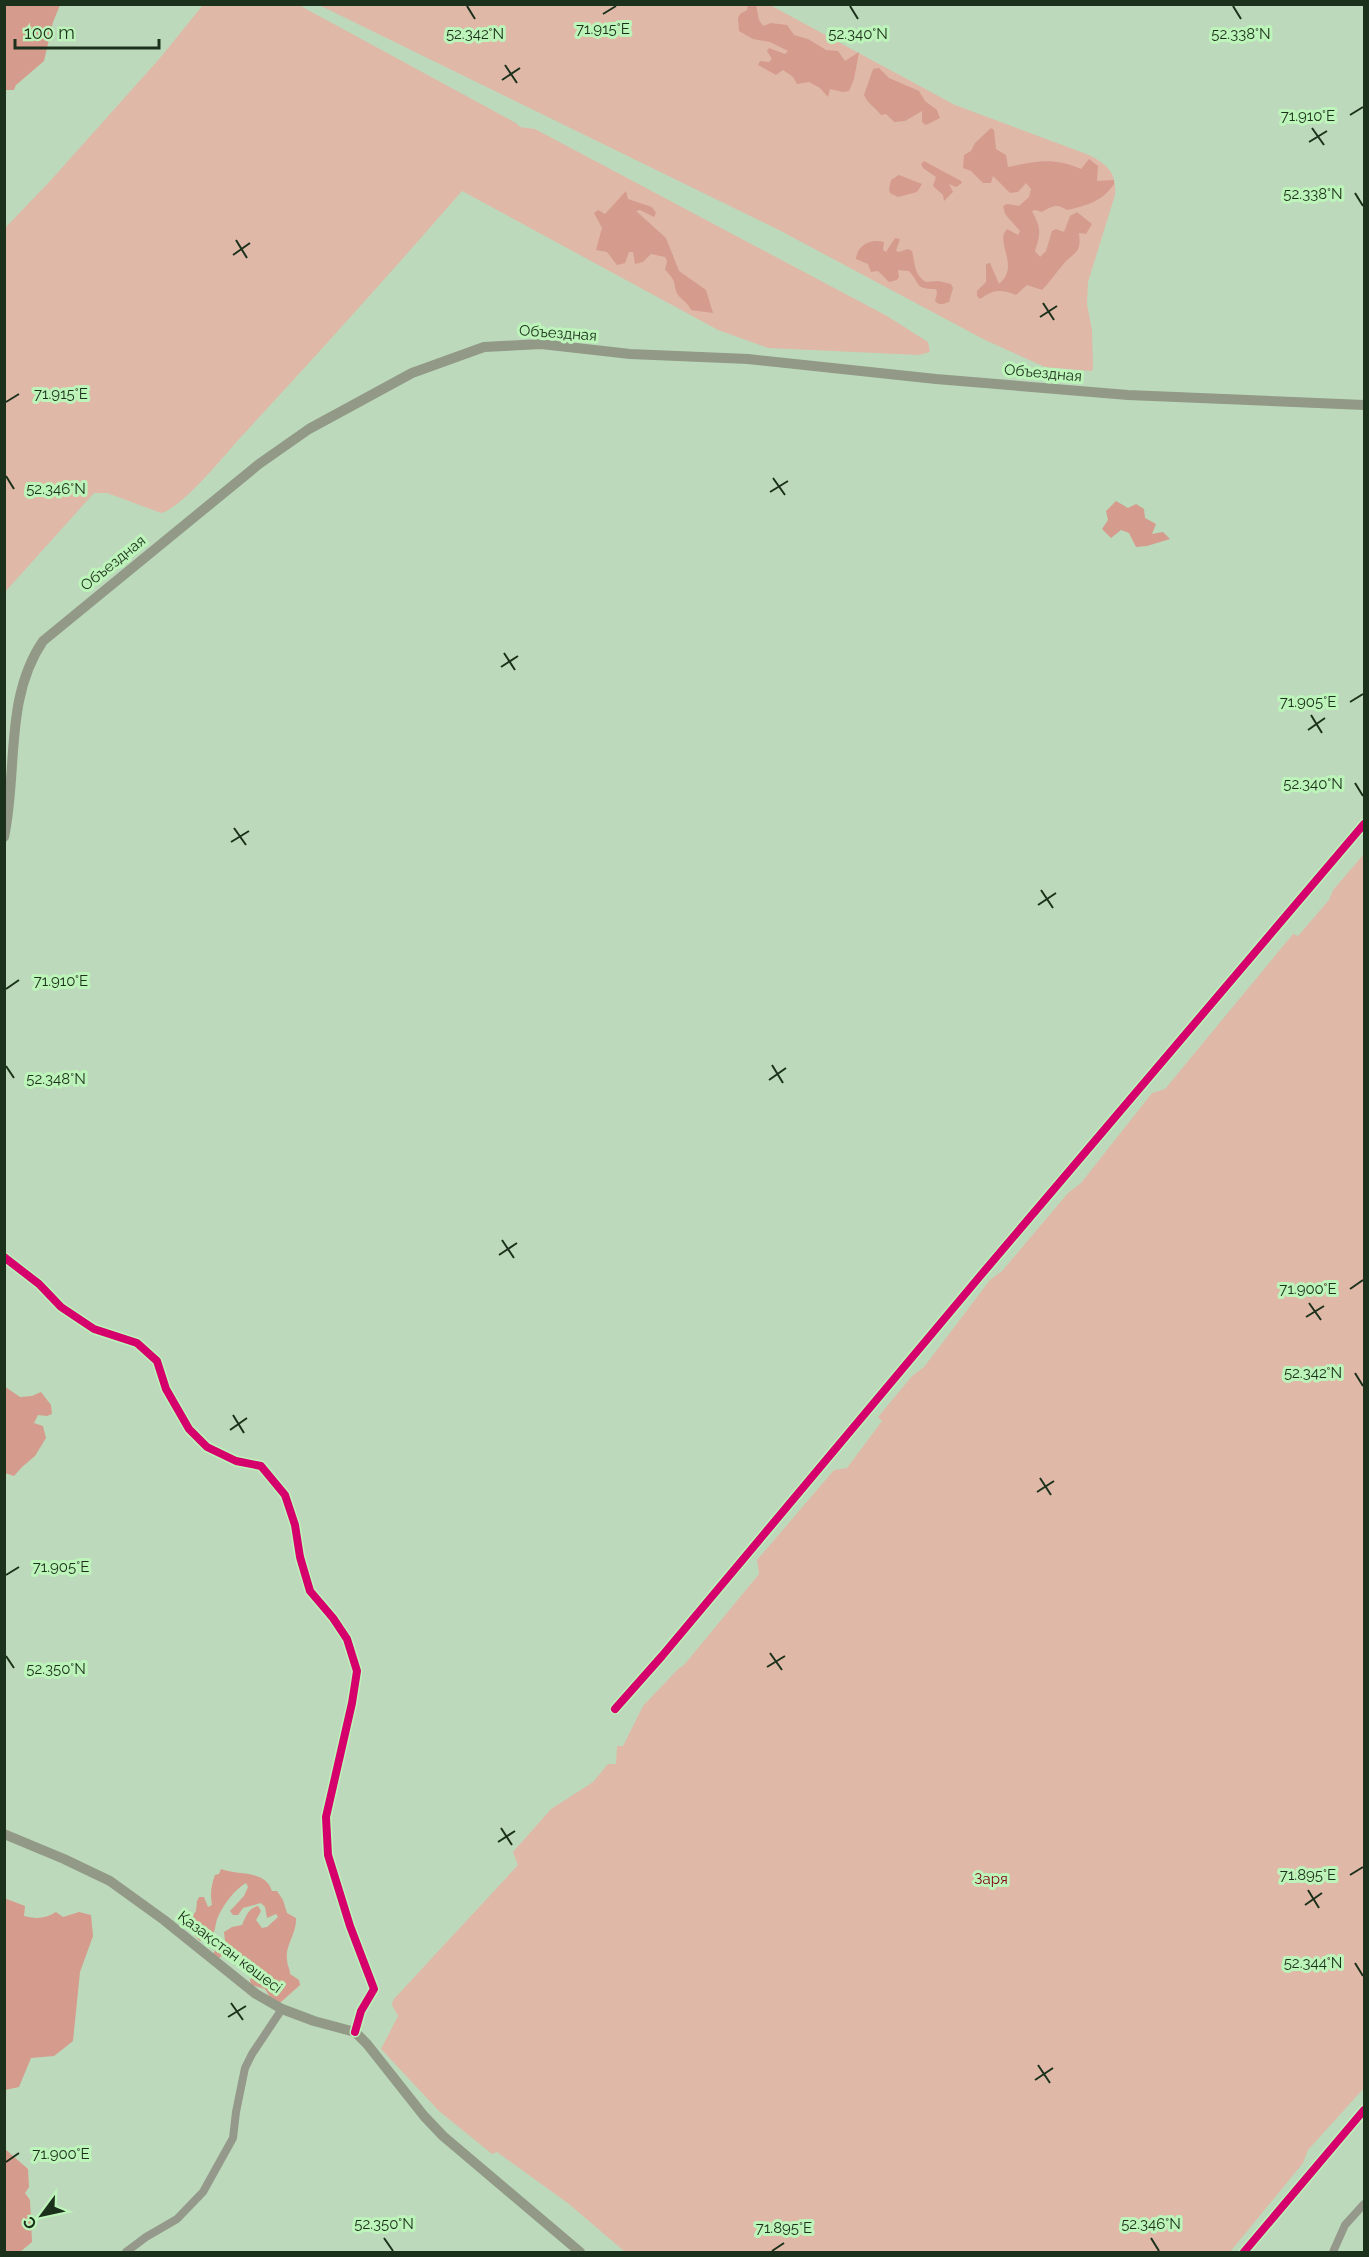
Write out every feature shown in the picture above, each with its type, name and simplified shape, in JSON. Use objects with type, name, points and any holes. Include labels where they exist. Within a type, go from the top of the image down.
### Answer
[{"type":"main road","name":"Объездная","points":[[4,837],[9,812],[14,728],[20,697],[26,675],[43,641],[260,464],[309,429],[412,373],[465,353],[496,345],[541,344],[630,354],[748,359],[936,379],[1128,395],[1365,405]]},
{"type":"main road","name":"Қазақстан көшесі","points":[[4,1834],[110,1881],[164,1920],[256,1994],[282,2009],[314,2021],[355,2032]]},
{"type":"main road","points":[[355,2032],[443,2136],[580,2253]]},
{"type":"street","points":[[615,1708],[662,1656],[981,1275],[1365,824]]},
{"type":"street","points":[[4,1257],[39,1284],[61,1307],[94,1329],[137,1343],[157,1361],[166,1389],[189,1429],[207,1447],[236,1461],[261,1466],[285,1495],[295,1525],[300,1557],[310,1591],[333,1617],[347,1639],[357,1671],[326,1817],[328,1855],[350,1926],[374,1989],[361,2011],[355,2032]]},
{"type":"street","points":[[126,2253],[146,2237],[177,2219],[203,2192],[233,2138],[245,2068],[282,2009]]},
{"type":"street","points":[[1245,2252],[1365,2110]]},
{"type":"street","points":[[1333,2253],[1345,2225],[1365,2204]]},
{"type":"green space","points":[[297,4],[520,127],[535,129],[887,316],[928,342],[930,352],[919,355],[768,348],[718,330],[462,191],[214,468],[180,502],[161,513],[107,493],[94,493],[5,592],[5,228],[160,58],[203,5]]},
{"type":"green space","points":[[319,5],[770,5],[955,105],[1089,155],[1110,170],[1115,187],[1115,195],[1088,282],[1087,304],[1092,330],[1093,369],[1091,371],[1045,367],[985,340],[777,229]]},
{"type":"green space","name":"Заря","points":[[1364,854],[1364,2088],[1308,2150],[1303,2163],[1230,2252],[625,2252],[569,2204],[497,2152],[492,2154],[439,2111],[381,2049],[398,2016],[392,2005],[393,2000],[518,1865],[513,1852],[551,1809],[593,1782],[608,1764],[616,1764],[617,1746],[623,1746],[643,1706],[684,1665],[759,1574],[757,1560],[834,1470],[847,1468],[882,1421],[878,1417],[912,1376],[924,1367],[990,1280],[1002,1271],[1068,1193],[1081,1183],[1152,1093],[1165,1089],[1293,934],[1298,936],[1329,900],[1333,890]]},
{"type":"shaded area","points":[[5,4],[60,5],[53,22],[44,61],[16,85],[14,90],[5,90]]},
{"type":"shaded area","points":[[748,5],[756,5],[759,20],[763,26],[771,23],[787,25],[794,35],[808,39],[826,50],[838,51],[845,61],[859,52],[854,79],[849,91],[830,89],[828,97],[820,88],[809,82],[797,84],[793,77],[783,70],[776,75],[758,65],[760,61],[769,62],[772,59],[767,51],[769,48],[785,54],[788,51],[770,42],[753,39],[739,31],[738,18],[747,10]]},
{"type":"shaded area","points":[[879,68],[889,78],[919,91],[925,101],[937,110],[940,118],[926,125],[922,122],[922,111],[905,121],[894,122],[886,114],[881,115],[864,95],[873,69]]},
{"type":"shaded area","points":[[991,128],[994,130],[996,149],[1006,155],[1008,167],[1045,161],[1081,169],[1089,159],[1098,166],[1097,181],[1114,180],[1114,184],[1105,195],[1087,204],[1067,210],[1057,206],[1042,212],[1032,211],[1039,231],[1035,251],[1040,257],[1046,251],[1052,231],[1056,229],[1064,232],[1070,216],[1077,212],[1092,224],[1086,234],[1079,233],[1078,250],[1042,290],[1027,285],[1016,295],[998,291],[989,293],[980,299],[977,291],[986,282],[986,264],[990,263],[999,284],[1008,270],[1004,234],[1007,229],[1018,235],[1020,231],[1005,214],[1003,206],[1007,204],[1019,206],[1029,197],[1031,189],[1026,183],[1018,192],[1010,193],[993,176],[991,183],[983,183],[971,171],[963,168],[964,155],[971,151],[975,143]]},
{"type":"shaded area","points":[[924,161],[962,183],[956,187],[949,184],[953,192],[944,201],[943,195],[933,186],[936,177],[921,164]]},
{"type":"shaded area","points":[[899,175],[922,184],[917,192],[898,197],[890,193],[891,180]]},
{"type":"shaded area","points":[[626,191],[628,199],[652,207],[656,213],[654,217],[640,210],[636,211],[666,238],[679,271],[706,290],[713,313],[691,310],[678,295],[674,281],[665,270],[667,261],[665,257],[651,254],[643,262],[635,264],[633,252],[629,252],[625,263],[617,265],[607,252],[596,250],[602,228],[594,213],[598,210],[605,214]]},
{"type":"shaded area","points":[[895,238],[900,239],[896,251],[908,249],[912,251],[916,268],[922,279],[926,282],[938,281],[951,284],[953,288],[949,302],[937,303],[935,301],[936,289],[921,287],[909,271],[898,270],[897,280],[889,282],[878,271],[871,272],[868,264],[856,259],[862,246],[874,241],[884,242],[883,250],[886,252]]},
{"type":"shaded area","points":[[1116,501],[1128,508],[1136,504],[1144,509],[1145,518],[1156,524],[1152,534],[1163,532],[1170,539],[1136,547],[1129,533],[1121,530],[1111,538],[1102,529],[1108,520],[1106,511]]},
{"type":"shaded area","points":[[4,1386],[20,1397],[32,1396],[41,1392],[51,1405],[52,1414],[38,1415],[34,1423],[43,1426],[46,1438],[35,1456],[14,1476],[5,1473]]},
{"type":"shaded area","points":[[221,1869],[250,1874],[263,1879],[272,1891],[277,1891],[287,1913],[296,1918],[287,1960],[290,1974],[299,1980],[300,1985],[281,2002],[274,2004],[265,1989],[251,1985],[250,1980],[256,1969],[251,1967],[250,1962],[237,1965],[236,1956],[231,1950],[216,1960],[212,1956],[220,1942],[225,1941],[224,1932],[242,1925],[252,1909],[258,1906],[261,1911],[256,1920],[262,1928],[267,1927],[278,1917],[276,1914],[267,1918],[265,1907],[261,1903],[243,1908],[238,1915],[233,1915],[230,1911],[244,1896],[248,1887],[246,1883],[223,1907],[212,1936],[200,1941],[195,1936],[196,1931],[189,1921],[196,1911],[199,1897],[204,1897],[208,1907],[212,1905],[211,1894],[215,1875],[219,1874]]},
{"type":"shaded area","points":[[4,1898],[25,1906],[24,1916],[28,1917],[44,1917],[56,1912],[63,1917],[79,1912],[91,1915],[93,1936],[80,1972],[73,2041],[54,2056],[31,2058],[19,2087],[5,2090]]},
{"type":"shaded area","points":[[5,2149],[28,2169],[29,2187],[25,2193],[30,2200],[32,2242],[20,2252],[5,2252]]},
{"type":"cycle path","points":[[615,1709],[1364,824]]},
{"type":"cycle path","points":[[4,1257],[39,1284],[61,1307],[94,1329],[137,1343],[157,1361],[166,1389],[189,1429],[207,1447],[236,1461],[261,1466],[285,1495],[295,1525],[300,1557],[310,1591],[347,1639],[357,1671],[326,1817],[328,1855],[350,1926],[374,1989],[361,2011],[355,2032]]},
{"type":"cycle path","points":[[1244,2252],[1364,2110]]}]
